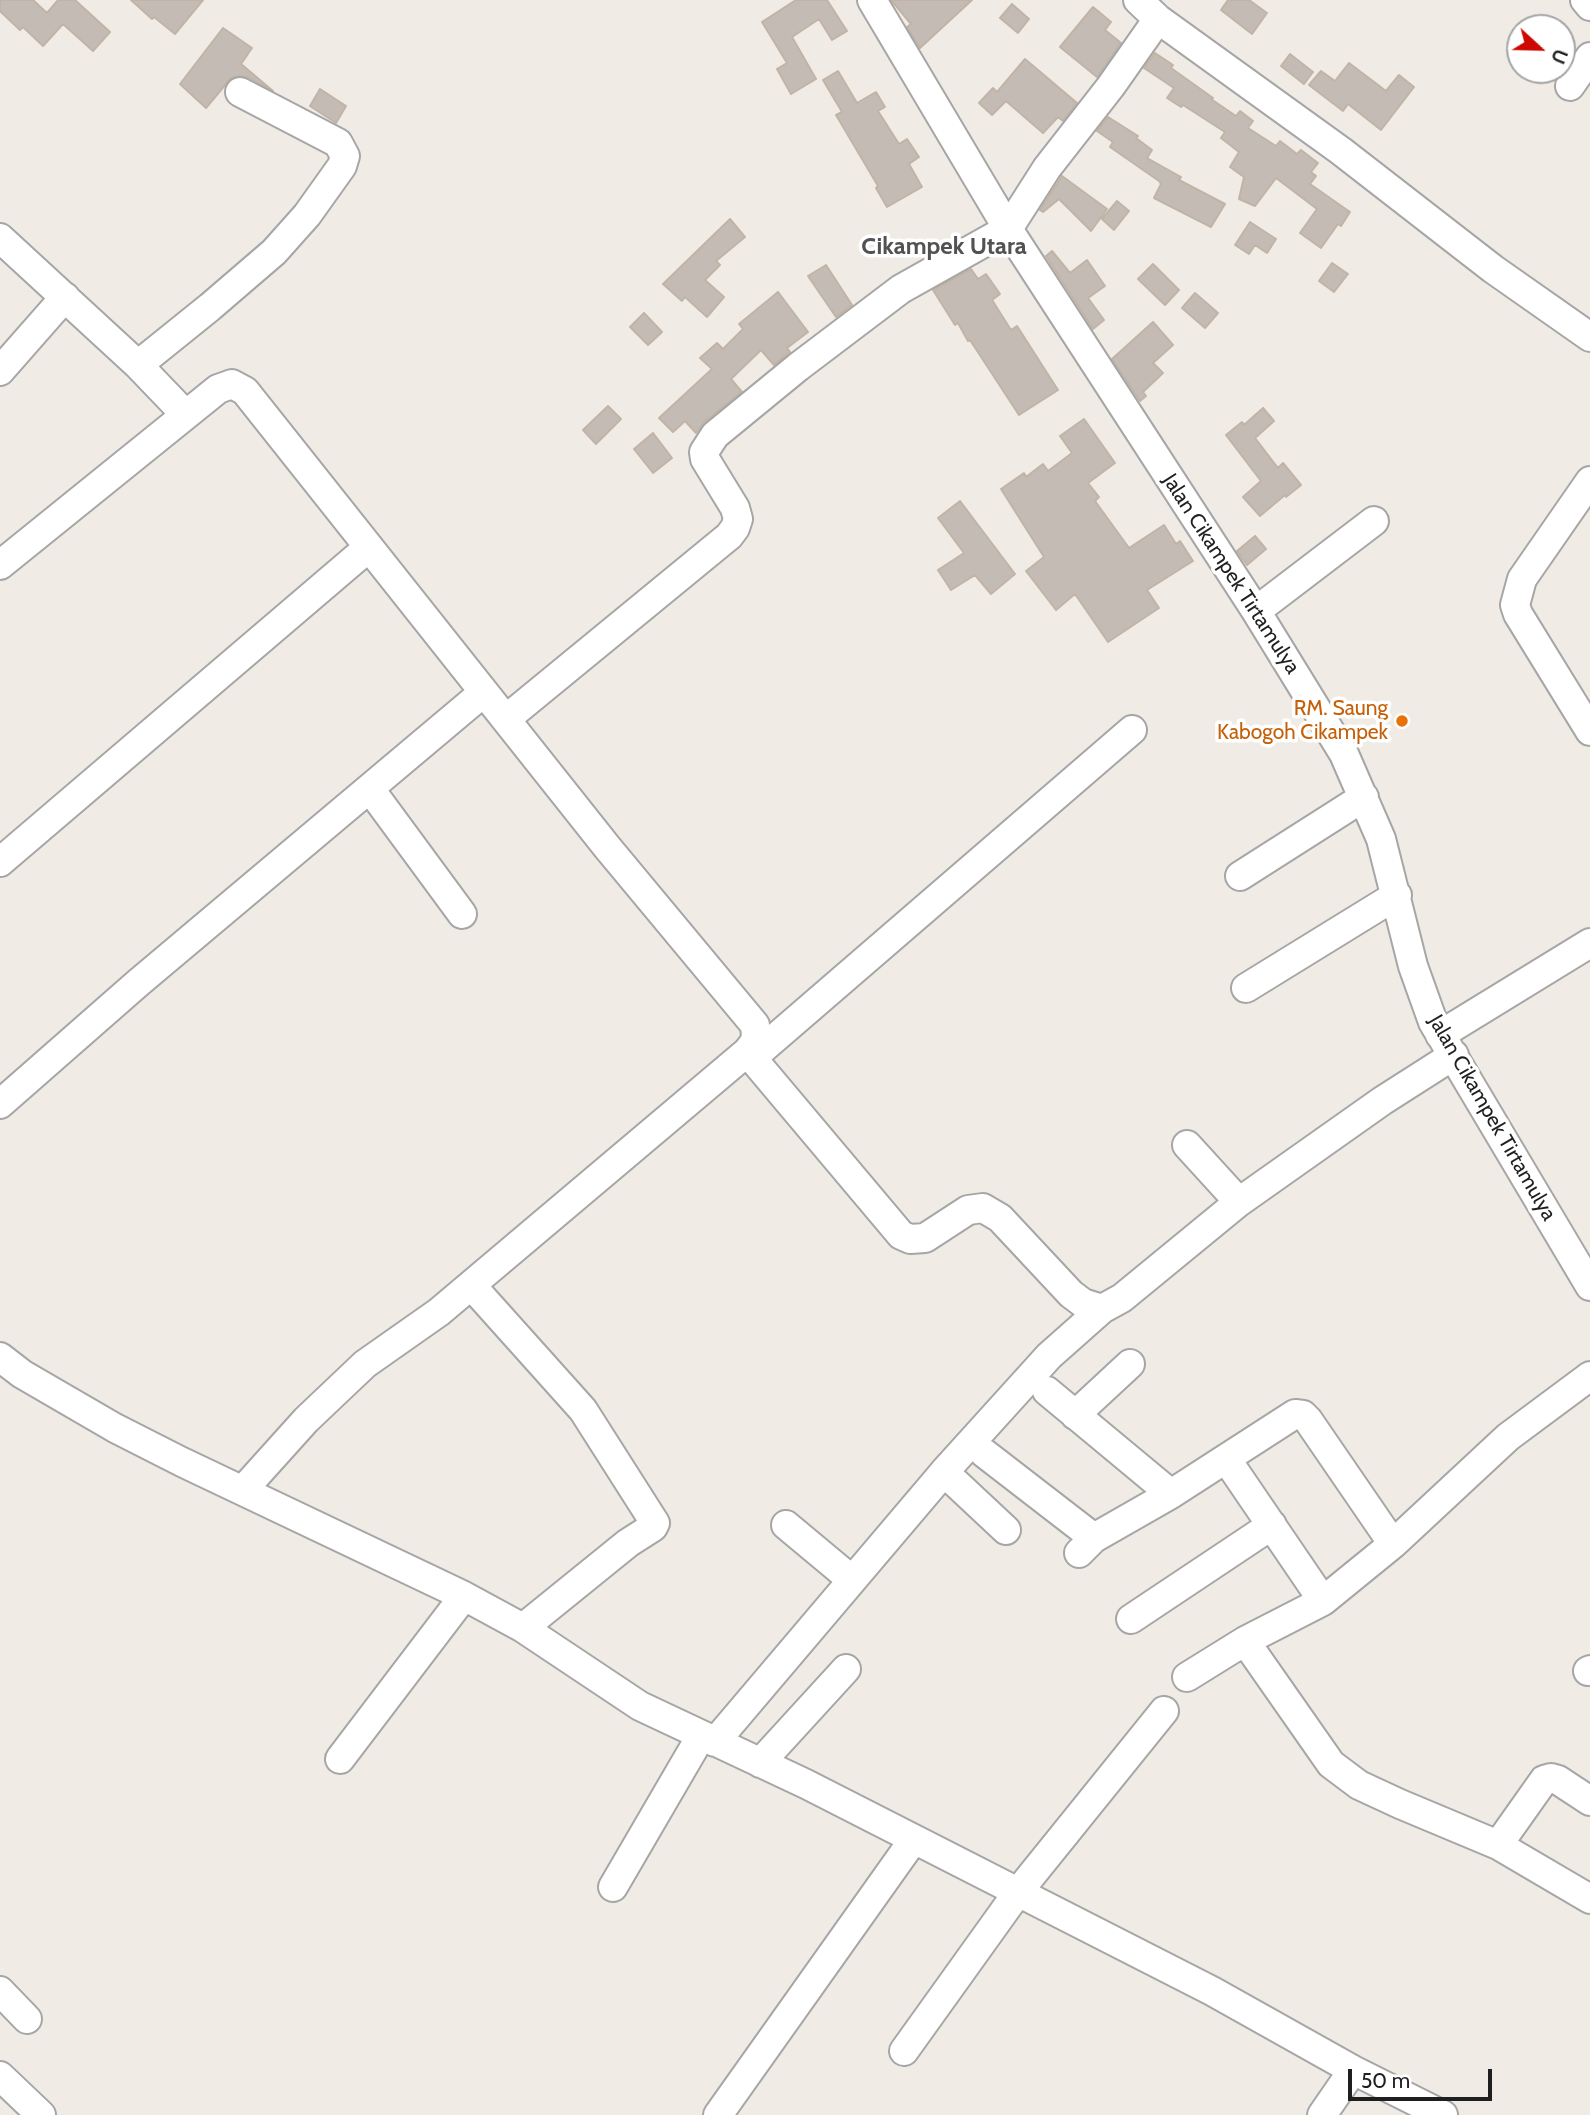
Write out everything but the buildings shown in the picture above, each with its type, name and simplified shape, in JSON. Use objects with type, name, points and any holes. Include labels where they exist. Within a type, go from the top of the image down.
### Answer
[{"type":"street","name":"Jalan Cikampek Tirtamulya","points":[[872,0],[1008,229],[1326,723],[1364,797],[1381,839],[1424,1001],[1447,1045],[1590,1286]]},
{"type":"street","points":[[1585,0],[1590,6]]},
{"type":"street","points":[[506,719],[729,536],[735,528],[738,519],[735,508],[705,458],[704,452],[715,435],[798,366],[901,289],[1008,229],[1041,177],[1111,86],[1148,10],[1341,151],[1493,269],[1590,337]]},
{"type":"street","points":[[1570,86],[1590,57]]},
{"type":"street","points":[[138,366],[274,251],[307,215],[342,166],[345,156],[338,143],[240,92]]},
{"type":"street","points":[[0,238],[138,366],[186,415]]},
{"type":"street","points":[[0,370],[65,297]]},
{"type":"street","points":[[0,565],[226,385],[232,384],[245,391],[607,847],[755,1025],[756,1036],[749,1055]]},
{"type":"street","points":[[1590,481],[1522,579],[1515,605],[1590,731]]},
{"type":"street","points":[[1256,611],[1374,521]]},
{"type":"street","points":[[0,862],[369,547]]},
{"type":"street","points":[[3,1095],[484,692]]},
{"type":"street","points":[[243,1490],[306,1420],[365,1364],[419,1328],[749,1055],[1132,730]]},
{"type":"street","points":[[370,789],[462,914]]},
{"type":"street","points":[[1240,876],[1364,797]]},
{"type":"street","points":[[1246,988],[1396,895]]},
{"type":"street","points":[[613,1887],[708,1739],[1049,1356],[1102,1309],[1122,1298],[1239,1202],[1382,1101],[1447,1045],[1590,943]]},
{"type":"street","points":[[749,1055],[901,1235],[910,1239],[925,1238],[968,1210],[983,1208],[1000,1217],[1071,1294],[1083,1303],[1102,1309]]},
{"type":"street","points":[[1187,1146],[1239,1202]]},
{"type":"street","points":[[471,1285],[583,1410],[654,1523],[653,1527],[628,1543],[523,1628]]},
{"type":"street","points":[[0,1357],[22,1374],[115,1428],[464,1596],[523,1628],[640,1706],[914,1839],[1212,1991],[1353,2070],[1443,2115]]},
{"type":"street","points":[[1075,1415],[1130,1364]]},
{"type":"street","points":[[1188,1676],[1245,1641],[1323,1601],[1393,1544],[1508,1437],[1590,1376]]},
{"type":"street","points":[[1047,1391],[1171,1494]]},
{"type":"street","points":[[984,1453],[1087,1546],[1227,1460],[1295,1414],[1303,1415],[1393,1544]]},
{"type":"street","points":[[1227,1460],[1323,1601]]},
{"type":"street","points":[[944,1472],[1006,1530]]},
{"type":"street","points":[[786,1525],[852,1580]]},
{"type":"street","points":[[1131,1619],[1272,1525]]},
{"type":"street","points":[[340,1759],[464,1596]]},
{"type":"street","points":[[1245,1641],[1331,1764],[1359,1784],[1400,1804],[1498,1845],[1590,1899]]},
{"type":"street","points":[[760,1763],[846,1669]]},
{"type":"street","points":[[904,2051],[1018,1892],[1164,1711]]},
{"type":"street","points":[[1498,1845],[1544,1780],[1558,1780],[1590,1801]]},
{"type":"street","points":[[718,2115],[914,1839]]},
{"type":"street","points":[[0,1991],[27,2019]]},
{"type":"street","points":[[1322,2115],[1353,2070]]},
{"type":"street","points":[[0,2076],[41,2115]]},
{"type":"place","name":"RM. Saung Kabogoh Cikampek","points":[[1402,721]]},
{"type":"district","name":"Cikampek Utara","points":[[944,247]]}]
